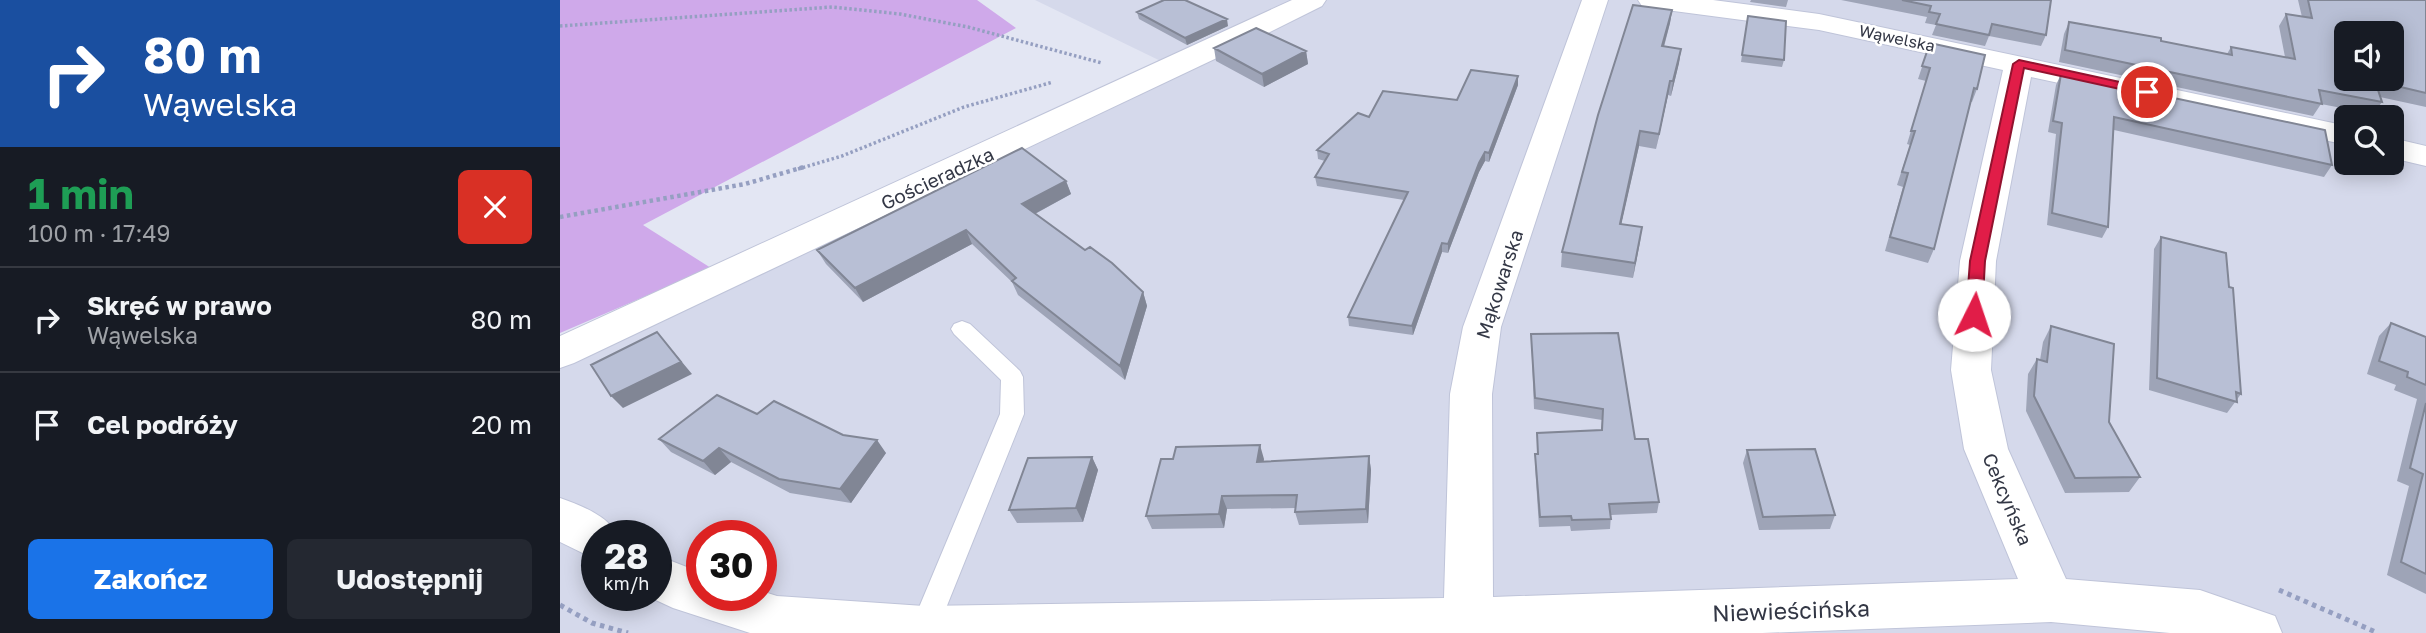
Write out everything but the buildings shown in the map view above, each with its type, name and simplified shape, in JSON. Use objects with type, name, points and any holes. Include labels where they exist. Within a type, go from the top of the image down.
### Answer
[{"type":"street","name":"Gościeradzka","points":[[560,354],[1313,0]]},
{"type":"street","name":"Mąkowarska","points":[[1468,621],[1471,394],[1482,327],[1595,0]]},
{"type":"street","name":"Wąwelska","points":[[1651,0],[1819,22],[2334,133]]},
{"type":"street","name":"Cekcyńska","points":[[2019,64],[1978,261],[1971,370],[1986,449],[2051,600]]},
{"type":"street","points":[[2404,151],[2426,156]]},
{"type":"street","points":[[560,518],[581,530]]},
{"type":"street","name":"Niewieścińska","points":[[672,585],[776,618],[925,629],[1468,621],[2051,600],[2200,613],[2257,633]]},
{"type":"lane","points":[[925,629],[1012,414],[1012,377],[962,329]]},
{"type":"path","points":[[560,26],[831,7],[871,10],[1027,40],[1152,78]]},
{"type":"path","points":[[560,217],[745,184],[842,156],[964,107],[1062,79]]},
{"type":"path","points":[[560,605],[592,623],[628,633]]},
{"type":"shaded area","points":[[560,0],[977,0],[1016,28],[643,225],[711,268],[560,333]]},
{"type":"shaded area","points":[[1035,0],[2426,0],[2426,633],[560,633],[560,353],[1173,67]]},
{"type":"route","points":[[1974,315],[1978,261],[2019,64],[2147,92]]}]
